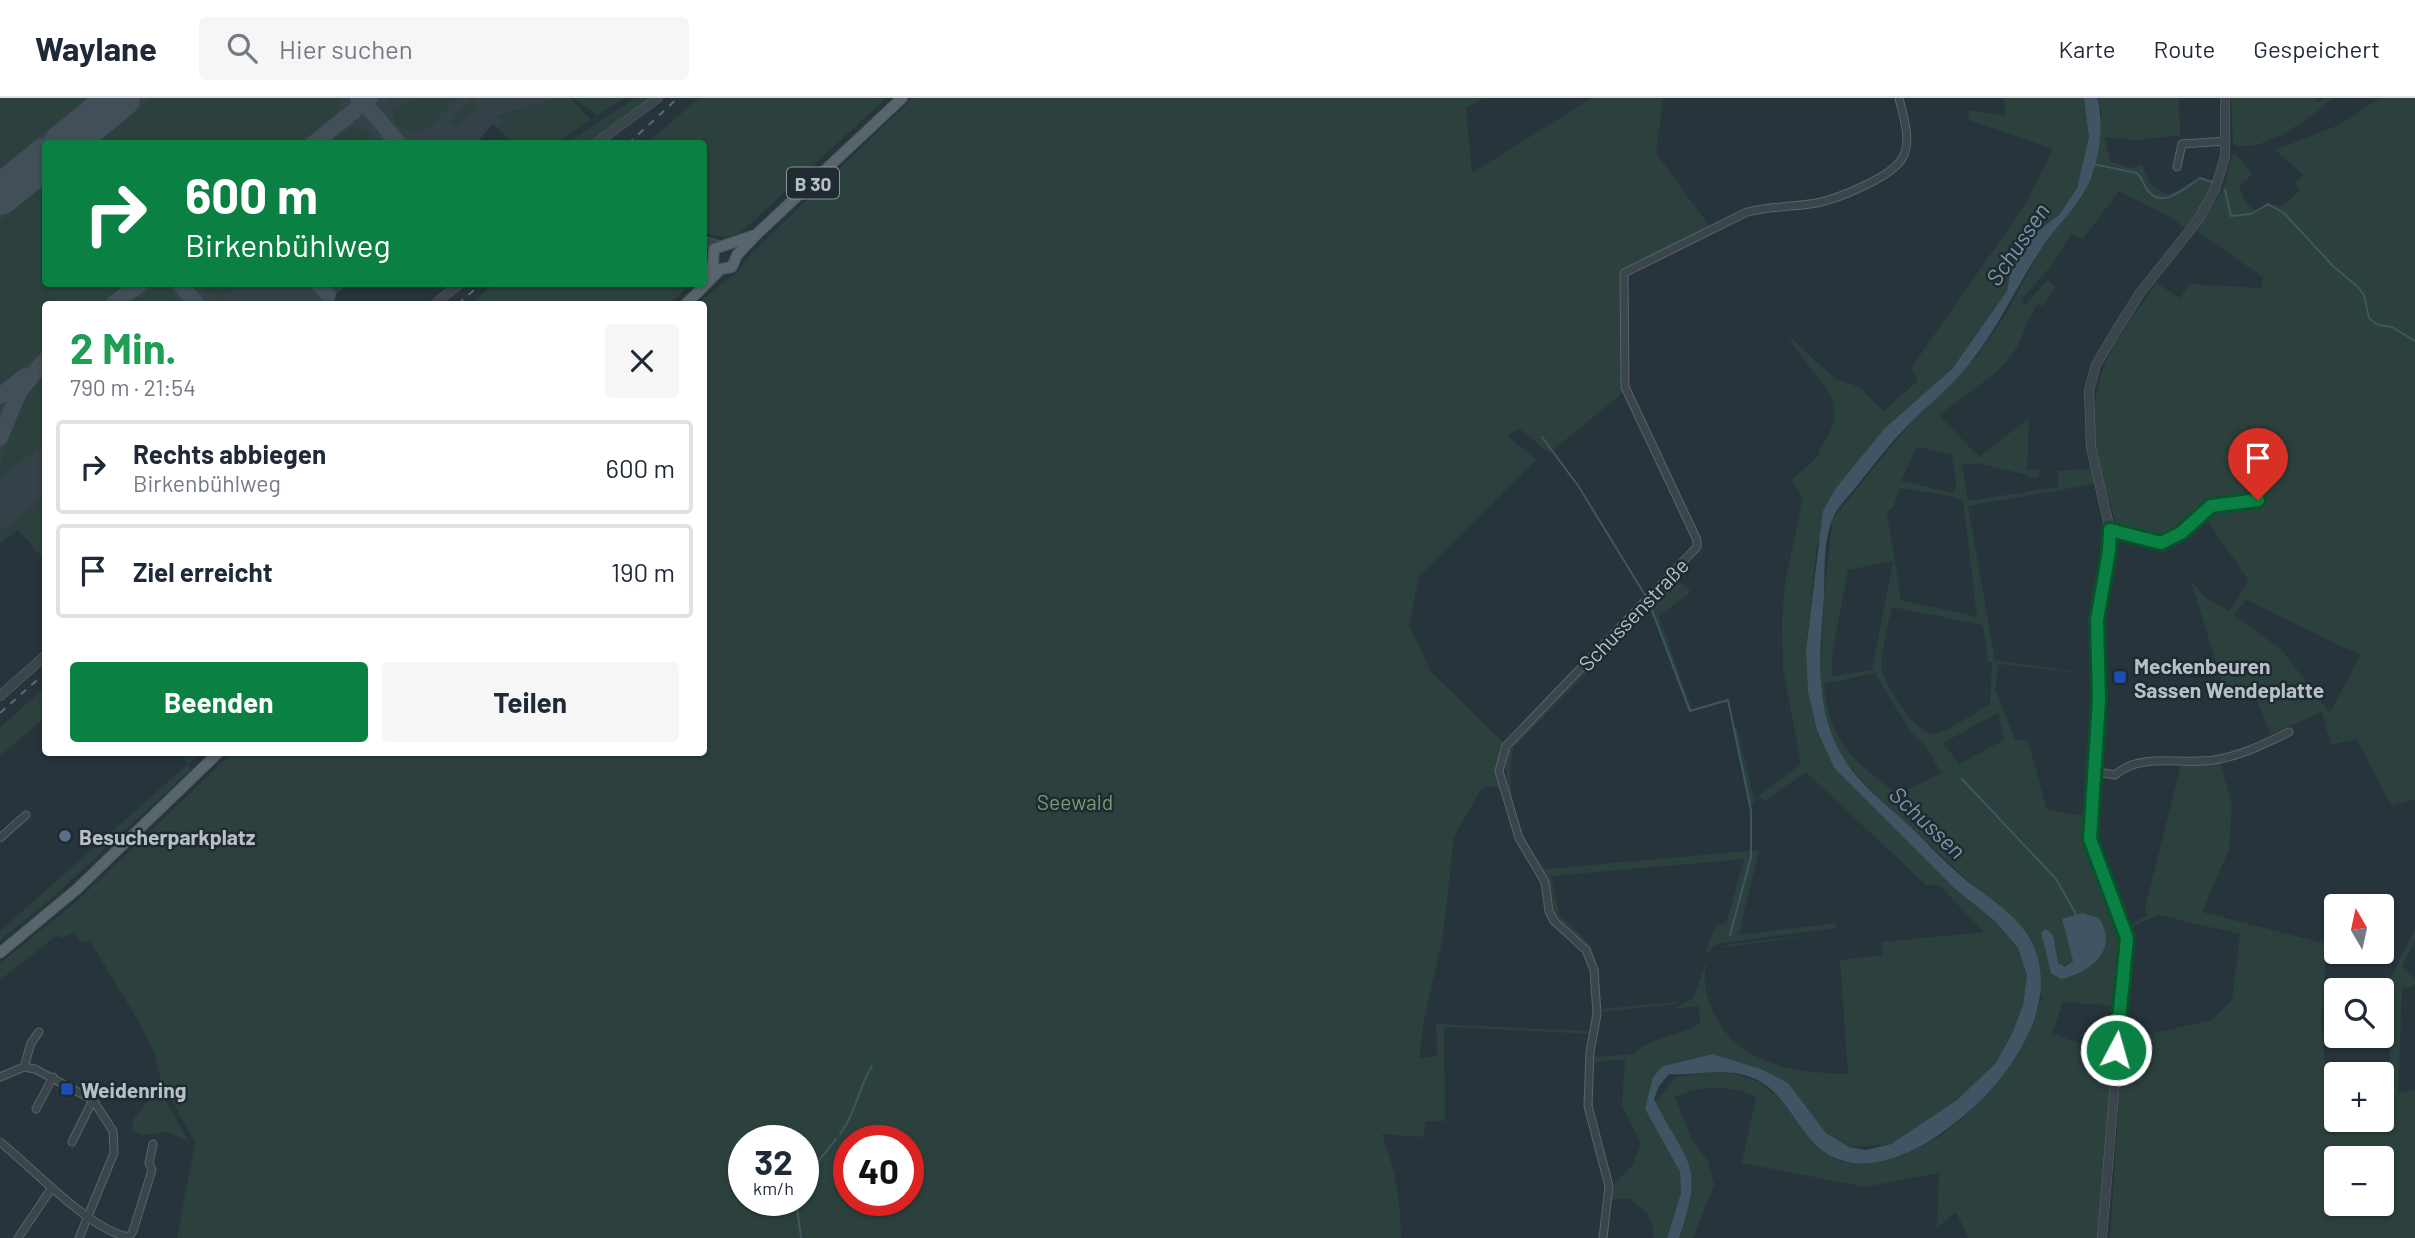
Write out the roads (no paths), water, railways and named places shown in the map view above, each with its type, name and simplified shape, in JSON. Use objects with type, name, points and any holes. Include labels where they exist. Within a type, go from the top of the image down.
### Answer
[{"type":"main road","name":"B 30","points":[[714,252],[732,267],[737,255],[757,234],[902,98]]},
{"type":"main road","name":"B 30","points":[[707,274],[714,252],[757,234]]},
{"type":"main road","points":[[714,252],[737,255]]},
{"type":"main road","name":"B 30","points":[[689,301],[703,287]]},
{"type":"main road","points":[[0,953],[77,889],[215,756]]},
{"type":"street","points":[[600,140],[658,98]]},
{"type":"street","name":"Schussenstraße","points":[[1603,1238],[1609,1186],[1588,1106],[1589,1062],[1597,1014],[1594,970],[1586,950],[1560,928],[1549,911],[1545,882],[1520,838],[1499,771],[1506,746],[1696,547],[1697,540],[1625,387],[1624,273],[1747,212],[1769,206],[1816,203],[1893,170],[1903,158],[1906,148],[1899,98]]},
{"type":"street","points":[[2102,1238],[2127,938],[2090,839],[2100,694],[2097,620],[2110,530],[2091,447],[2091,380],[2096,365],[2140,293],[2207,205],[2221,174],[2226,141],[2225,98]]},
{"type":"street","points":[[2177,167],[2182,144],[2226,141]]},
{"type":"street","points":[[438,301],[455,287]]},
{"type":"street","points":[[2110,530],[2161,543],[2181,533],[2211,506],[2258,500]]},
{"type":"street","points":[[3,691],[42,658]]},
{"type":"street","points":[[2093,771],[2115,775],[2125,767],[2141,762],[2214,760],[2249,751],[2289,732]]},
{"type":"street","points":[[0,838],[26,815]]},
{"type":"street","points":[[24,1067],[31,1044],[39,1032]]},
{"type":"street","points":[[0,1077],[24,1067],[53,1077],[93,1100],[113,1131],[115,1143],[79,1238]]},
{"type":"street","points":[[36,1109],[53,1077]]},
{"type":"street","points":[[72,1142],[93,1100]]},
{"type":"street","points":[[0,1142],[33,1168],[51,1189],[87,1216],[125,1237],[131,1235],[152,1170],[149,1163],[153,1144]]},
{"type":"street","points":[[18,1238],[51,1189]]},
{"type":"water","points":[[2084,98],[2097,98],[2101,126],[2095,166],[2083,194],[2043,246],[1971,362],[1897,437],[1837,510],[1830,527],[1825,557],[1820,658],[1823,699],[1833,738],[1855,775],[1870,791],[2023,928],[2037,955],[2041,973],[2041,991],[2032,1026],[2003,1075],[1967,1113],[1919,1147],[1892,1158],[1866,1163],[1841,1160],[1818,1147],[1778,1096],[1761,1082],[1738,1073],[1727,1072],[1669,1074],[1659,1086],[1654,1099],[1689,1164],[1691,1193],[1679,1238],[1667,1238],[1681,1193],[1680,1172],[1645,1109],[1653,1077],[1663,1066],[1713,1054],[1761,1069],[1788,1083],[1826,1133],[1849,1147],[1866,1150],[1891,1144],[1957,1100],[1995,1064],[2012,1034],[2023,1005],[2027,975],[2018,948],[1996,922],[1953,887],[1834,768],[1817,730],[1808,692],[1806,650],[1823,511],[1836,488],[1885,428],[1952,369],[2007,291],[2011,267],[2033,235],[2060,214],[2077,188],[2089,137]]},
{"type":"water","points":[[2083,913],[2099,918],[2106,940],[2104,949],[2092,965],[2061,979],[2051,973],[2041,932],[2046,929],[2053,935],[2058,963],[2065,967],[2073,961],[2062,919]]},
{"type":"waterway","points":[[2093,164],[2137,173],[2149,192],[2161,198],[2175,194],[2200,178],[2212,182]]},
{"type":"waterway","points":[[2225,190],[2231,216],[2251,214],[2268,204],[2284,213],[2333,266],[2358,287],[2364,295],[2369,318],[2378,325],[2392,327],[2415,341]]},
{"type":"waterway","points":[[1542,437],[1579,487],[1645,595]]},
{"type":"waterway","points":[[1649,602],[1690,711],[1728,700],[1751,810],[1751,857],[1730,935]]},
{"type":"waterway","points":[[1962,779],[2056,879],[2076,914]]},
{"type":"waterway","points":[[846,1125],[872,1066]]},
{"type":"waterway","points":[[819,1161],[833,1143]]},
{"type":"waterway","points":[[798,1216],[801,1238]]},
{"type":"railway","points":[[632,140],[678,98]]},
{"type":"railway","points":[[461,301],[478,287]]},
{"type":"railway","points":[[0,713],[42,676]]},
{"type":"place","name":"Meckenbeuren Sassen Wendeplatte","points":[[2120,677]]},
{"type":"place","name":"Besucherparkplatz","points":[[65,836]]},
{"type":"place","name":"Weidenring","points":[[67,1089]]},
{"type":"water label","name":"Schussen","points":[[2017,244]]},
{"type":"water label","name":"Schussen","points":[[1928,822]]},
{"type":"park label","name":"Seewald","points":[[1075,801]]}]
